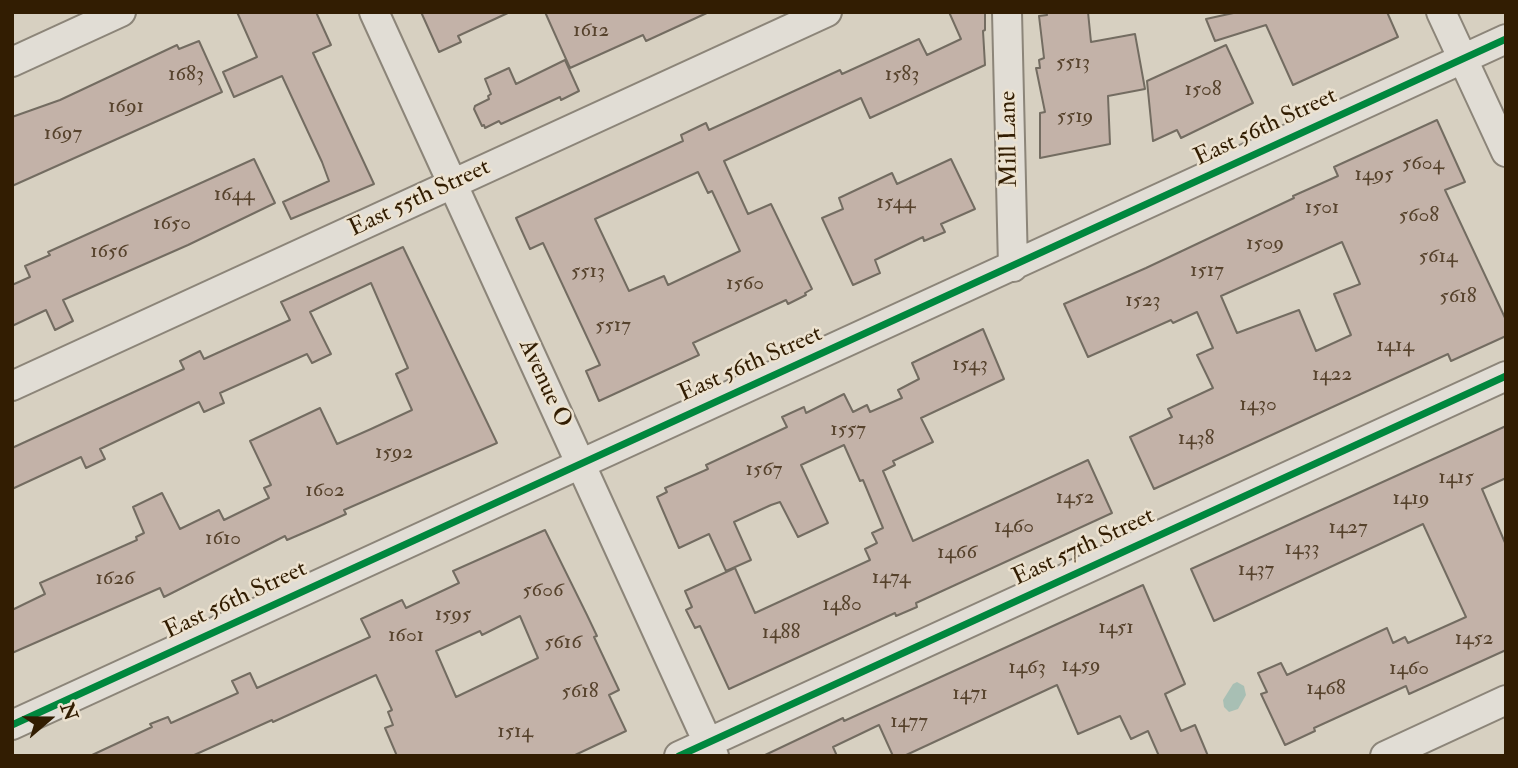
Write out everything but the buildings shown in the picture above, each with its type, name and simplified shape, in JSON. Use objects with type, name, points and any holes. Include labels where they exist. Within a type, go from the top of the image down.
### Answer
[{"type":"street","points":[[12,62],[121,12]]},
{"type":"street","name":"Avenue O","points":[[374,12],[711,749]]},
{"type":"street","name":"East 55th Street","points":[[12,386],[827,12]]},
{"type":"street","name":"Mill Lane","points":[[1007,12],[1013,267]]},
{"type":"street","points":[[1441,12],[1506,152]]},
{"type":"street","name":"East 56th Street","points":[[12,725],[1506,39]]},
{"type":"street","name":"East 57th Street","points":[[679,756],[711,749],[1506,376]]},
{"type":"street","points":[[1385,756],[1506,700]]},
{"type":"shaded area","points":[[1237,682],[1244,686],[1246,695],[1238,709],[1229,712],[1224,707],[1223,700]]},
{"type":"cycle path","points":[[12,725],[1506,39]]},
{"type":"cycle path","points":[[679,756],[1506,376]]}]
